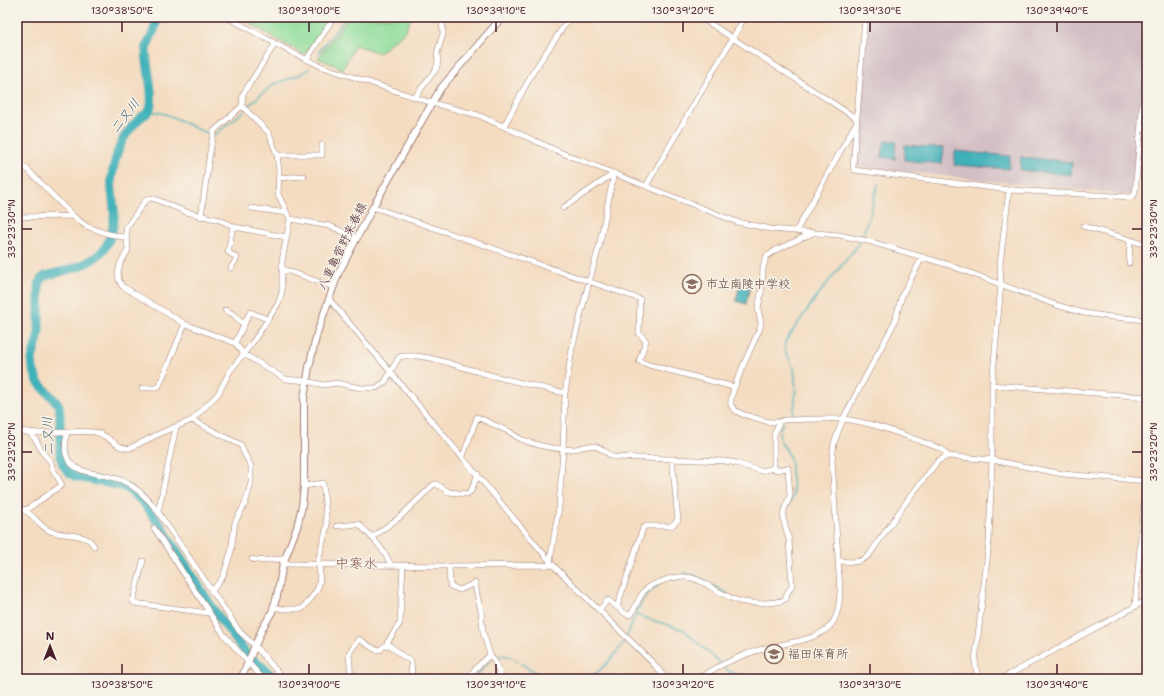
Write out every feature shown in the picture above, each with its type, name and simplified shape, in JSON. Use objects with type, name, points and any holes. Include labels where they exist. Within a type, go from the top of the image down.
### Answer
[{"type":"main road","name":"八重亀菅野来春線","points":[[241,679],[273,607],[277,596],[284,562],[297,527],[302,506],[304,486],[304,411],[306,381],[316,333],[338,274],[373,207],[441,88],[502,17]]},
{"type":"street","points":[[227,17],[275,44],[323,67],[432,103],[478,115],[562,153],[737,222],[771,229],[814,232],[864,240],[949,265],[1056,305],[1084,313],[1147,320]]},
{"type":"street","points":[[307,59],[334,17]]},
{"type":"street","points":[[415,97],[436,69],[438,62],[437,53],[443,34],[442,17]]},
{"type":"street","points":[[504,126],[533,72],[570,17]]},
{"type":"street","points":[[700,17],[856,118]]},
{"type":"street","points":[[646,186],[745,17]]},
{"type":"street","points":[[865,17],[856,118],[854,170],[1009,190],[1131,197],[1135,194],[1147,51]]},
{"type":"street","points":[[201,216],[214,131],[242,106],[243,94],[275,44]]},
{"type":"street","points":[[17,430],[29,432],[96,432],[126,449],[192,420],[218,394],[230,371],[253,342],[278,304],[282,292],[282,261],[290,219],[278,194],[277,155],[269,133],[242,106]]},
{"type":"street","points":[[796,231],[856,124]]},
{"type":"street","points":[[1141,124],[1147,132]]},
{"type":"street","points":[[277,155],[322,156],[322,145]]},
{"type":"street","points":[[17,163],[27,169],[73,216],[86,226],[104,233],[127,238]]},
{"type":"street","points":[[563,208],[613,174]]},
{"type":"street","points":[[552,563],[559,507],[565,393],[572,349],[588,282],[599,247],[613,174]]},
{"type":"street","points":[[278,178],[304,176]]},
{"type":"street","points":[[978,679],[975,661],[989,542],[992,460],[992,385],[1001,284],[1000,264],[1009,190]]},
{"type":"street","points":[[286,237],[233,226],[220,220],[186,212],[150,198],[145,201],[126,228],[128,250],[120,264],[118,274],[119,280],[122,286],[185,324],[235,343],[244,354],[285,379],[306,381],[324,385],[336,383],[361,388],[376,388],[385,382],[399,357],[404,356],[431,358],[471,370],[565,393]]},
{"type":"street","points":[[373,207],[640,299],[639,333],[646,341],[639,361],[649,365],[734,387]]},
{"type":"street","points":[[251,208],[287,214]]},
{"type":"street","points":[[17,217],[73,216]]},
{"type":"street","points":[[290,219],[330,226],[357,238]]},
{"type":"street","points":[[231,268],[237,258],[228,252],[233,226]]},
{"type":"street","points":[[1083,226],[1147,245]]},
{"type":"street","points":[[814,232],[776,250],[766,257],[763,268],[762,287],[758,309],[760,328],[734,387],[730,398],[731,404],[740,413],[762,420],[779,422],[784,420],[843,419],[894,432],[942,449],[948,456]]},
{"type":"street","points":[[1129,263],[1130,240]]},
{"type":"street","points":[[700,679],[715,668],[756,651],[804,639],[824,632],[831,626],[840,602],[833,452],[834,443],[843,419],[895,321],[902,295],[922,258]]},
{"type":"street","points":[[282,269],[333,287]]},
{"type":"street","points":[[329,299],[552,563],[654,664],[665,678]]},
{"type":"street","points":[[225,310],[233,314],[244,325]]},
{"type":"street","points":[[235,343],[250,312],[267,320]]},
{"type":"street","points":[[142,388],[156,388],[159,386],[185,324]]},
{"type":"street","points":[[992,385],[1147,398]]},
{"type":"street","points":[[463,456],[476,417],[529,442],[563,449],[581,448],[592,445],[599,447],[613,457],[725,461],[761,471],[774,468],[776,470],[788,468],[791,491],[783,514],[790,540],[792,586],[786,599],[766,603],[745,603],[729,597],[693,578],[676,576],[650,586],[645,590],[631,615],[626,614],[608,600],[599,610]]},
{"type":"street","points":[[192,420],[241,445],[251,466],[250,492],[235,522],[229,558],[223,577],[211,592]]},
{"type":"street","points":[[774,468],[774,435],[779,422]]},
{"type":"street","points":[[158,512],[176,427]]},
{"type":"street","points":[[19,509],[26,510],[62,485],[52,468],[51,462],[29,432]]},
{"type":"street","points":[[67,432],[66,455],[73,465],[84,472],[112,476],[129,484],[147,497],[240,632],[255,646],[284,679]]},
{"type":"street","points":[[839,561],[863,561],[938,461],[948,456],[992,460],[1063,474],[1146,481]]},
{"type":"street","points":[[617,607],[643,528],[646,526],[672,526],[678,520],[672,459]]},
{"type":"street","points":[[1135,606],[1147,466]]},
{"type":"street","points":[[372,537],[400,517],[433,485],[436,484],[450,492],[467,494],[471,491],[478,474]]},
{"type":"street","points":[[273,607],[284,609],[302,609],[316,592],[320,583],[321,578],[318,565],[327,526],[323,483],[304,486]]},
{"type":"street","points":[[19,509],[33,516],[48,530],[54,533],[86,538],[94,546]]},
{"type":"street","points":[[337,526],[357,523],[383,550],[391,566]]},
{"type":"street","points":[[154,528],[224,635],[263,679]]},
{"type":"street","points":[[252,559],[263,561],[277,559],[284,562],[318,565],[391,566],[552,563]]},
{"type":"street","points":[[143,561],[133,601],[134,603],[209,613]]},
{"type":"street","points":[[388,645],[387,643],[391,635],[400,623],[403,566]]},
{"type":"street","points":[[449,566],[450,586],[460,590],[475,583],[476,595],[481,612],[483,632],[490,655],[495,662],[502,679]]},
{"type":"street","points":[[1001,679],[1147,600]]},
{"type":"street","points":[[350,679],[348,652],[359,639],[374,649],[380,650],[384,646],[388,645]]},
{"type":"street","points":[[388,645],[410,661],[412,679]]},
{"type":"street","points":[[467,679],[490,655]]},
{"type":"shaded area","points":[[868,17],[1147,17],[1147,40],[1133,193],[1130,195],[857,167],[854,164]]},
{"type":"green space","points":[[239,17],[332,17],[304,55]]},
{"type":"green space","points":[[349,17],[412,17],[404,32],[379,53],[355,45],[343,69],[318,58]]},
{"type":"water","points":[[885,141],[896,141],[895,159],[881,157]]},
{"type":"water","points":[[905,145],[944,148],[942,164],[904,160]]},
{"type":"water","points":[[955,151],[1010,156],[1009,169],[954,165]]},
{"type":"water","points":[[1021,157],[1072,162],[1071,175],[1020,170]]},
{"type":"water","points":[[740,284],[750,287],[746,304],[736,301]]},
{"type":"waterway","name":"二又川","points":[[156,17],[154,30],[148,42],[146,51],[151,91],[151,106],[149,111],[131,127],[117,152],[111,179],[114,208],[111,234],[107,245],[92,260],[69,270],[45,276],[41,279],[39,283],[39,333],[32,359],[33,369],[38,382],[59,405],[60,452],[63,465],[76,477],[122,486],[143,502],[163,529],[215,612],[249,657],[264,668],[275,679]]},
{"type":"waterway","points":[[319,52],[346,17]]},
{"type":"waterway","points":[[247,108],[274,84],[299,75],[309,69]]},
{"type":"waterway","points":[[148,112],[158,112],[168,115],[202,131],[216,134],[244,111]]},
{"type":"waterway","points":[[862,237],[878,184]]},
{"type":"waterway","points":[[789,417],[793,414],[794,410],[795,384],[794,369],[786,353],[784,346],[785,342],[817,296],[860,241]]},
{"type":"waterway","points":[[783,423],[779,429],[780,441],[790,458],[793,491],[793,497],[789,504]]},
{"type":"waterway","points":[[789,531],[792,547]]},
{"type":"waterway","points":[[683,575],[685,573],[694,575],[709,583]]},
{"type":"waterway","points":[[627,636],[642,601],[652,589],[658,585]]},
{"type":"waterway","points":[[712,585],[728,594]]},
{"type":"waterway","points":[[789,595],[794,586]]},
{"type":"waterway","points":[[636,615],[684,630],[720,663]]},
{"type":"waterway","points":[[575,679],[591,676],[600,670],[615,654],[625,639]]},
{"type":"waterway","points":[[494,658],[504,655],[508,656],[542,676],[551,679]]},
{"type":"waterway","points":[[473,679],[491,660]]},
{"type":"waterway","points":[[723,666],[728,671],[749,679]]},
{"type":"waterway","points":[[928,679],[938,676],[972,674],[974,679]]},
{"type":"place","name":"市立南陵中学校","points":[[692,284]]},
{"type":"place","name":"福田保育所","points":[[774,654]]},
{"type":"district","name":"中寒水","points":[[356,563]]}]
